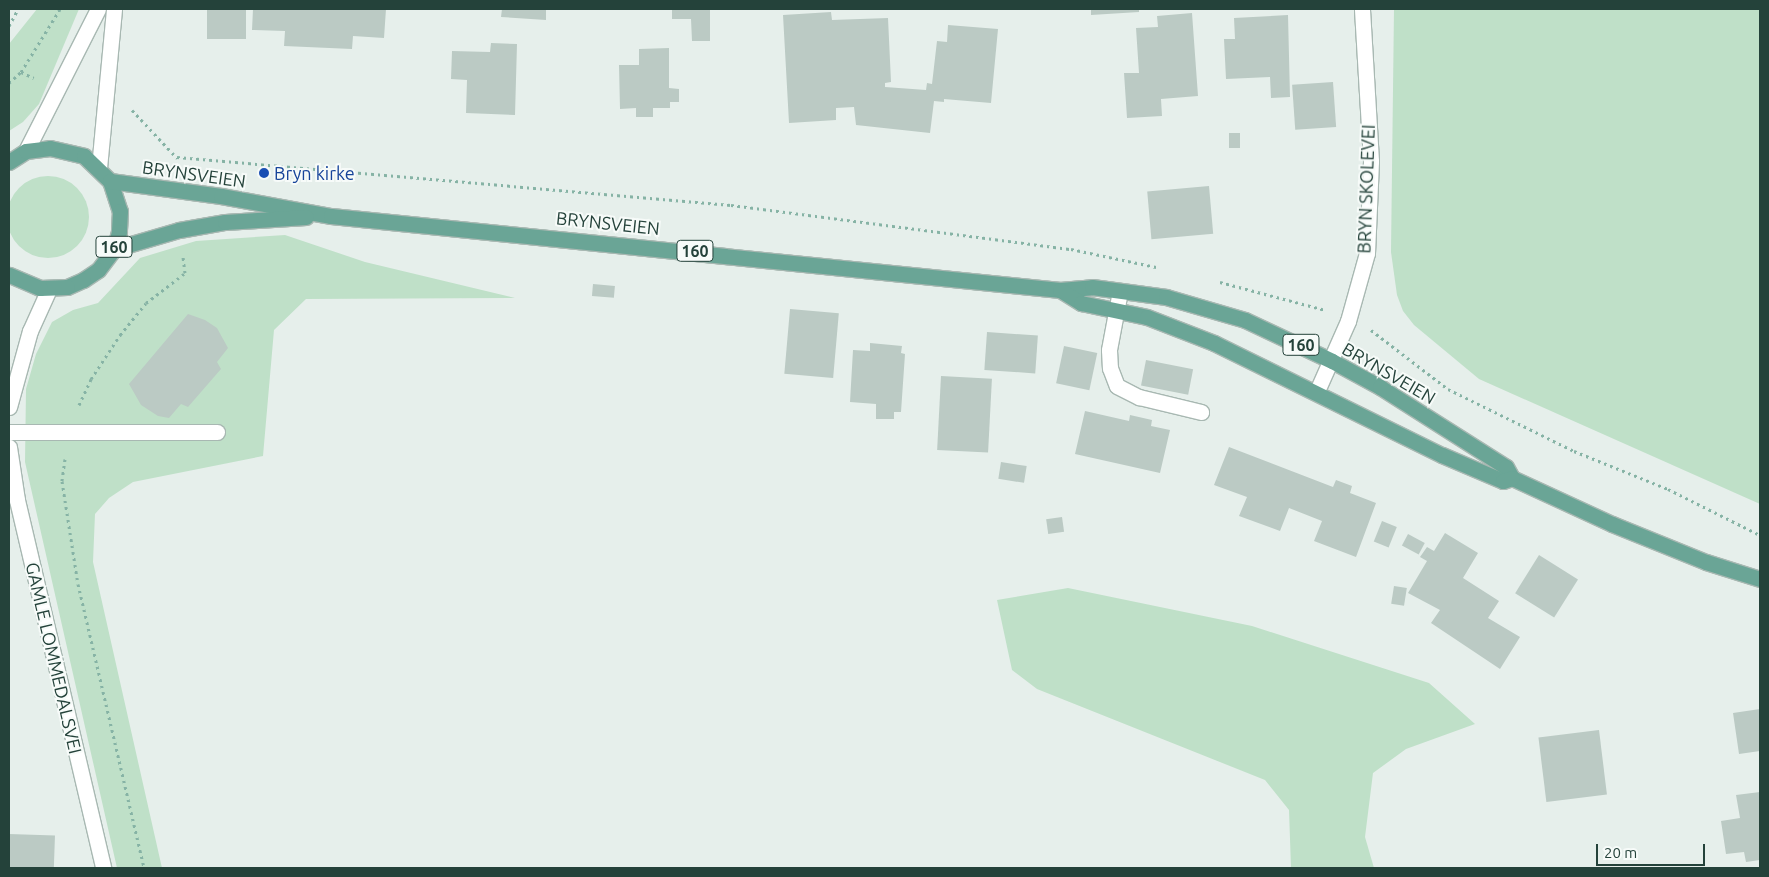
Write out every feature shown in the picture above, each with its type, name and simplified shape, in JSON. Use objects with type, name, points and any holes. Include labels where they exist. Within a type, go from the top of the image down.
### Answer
[{"type":"main road","name":"160","points":[[9,162],[26,151],[50,148],[66,150],[84,156],[99,168],[110,181],[120,211],[119,232],[114,249],[98,270],[83,280],[67,287],[49,289],[28,285],[9,275]]},
{"type":"main road","name":"BRYNSVEIEN","points":[[110,181],[331,216],[1060,290],[1092,287],[1120,290],[1215,309],[1280,334],[1380,387],[1506,467],[1512,478],[1612,524],[1706,562],[1760,579]]},
{"type":"main road","name":"BRYNSVEIEN","points":[[114,249],[179,230],[225,222],[331,216]]},
{"type":"main road","name":"BRYNSVEIEN","points":[[1060,290],[1081,303],[1148,317],[1214,343],[1317,391],[1477,470],[1502,481],[1512,478]]},
{"type":"street","points":[[26,151],[98,9]]},
{"type":"street","points":[[99,168],[114,9]]},
{"type":"street","name":"BRYN SKOLEVEI","points":[[1317,391],[1332,361],[1348,321],[1367,253],[1371,161],[1362,9]]},
{"type":"street","points":[[9,407],[30,332],[49,289]]},
{"type":"street","points":[[1120,290],[1109,350],[1110,368],[1117,386],[1139,397],[1201,412]]},
{"type":"street","points":[[9,432],[218,432]]},
{"type":"street","name":"GAMLE LOMMEDALSVEI","points":[[9,447],[17,500],[103,868]]},
{"type":"path","points":[[9,26],[18,9]]},
{"type":"path","points":[[9,84],[21,72],[60,9]]},
{"type":"path","points":[[126,104],[176,157],[731,205],[1071,249],[1160,268]]},
{"type":"path","points":[[144,868],[78,584],[62,481],[67,433],[91,379],[120,335],[146,303],[185,273]]},
{"type":"path","points":[[1216,282],[1326,310]]},
{"type":"path","points":[[1364,327],[1378,333],[1416,366],[1448,389],[1574,451],[1668,489],[1760,535]]},
{"type":"green space","points":[[37,9],[79,9],[39,104],[23,122],[9,131],[9,44]]},
{"type":"green space","points":[[1394,9],[1760,9],[1760,504],[1479,379],[1414,325],[1403,311],[1397,295],[1391,252]]},
{"type":"green space","points":[[48,176],[64,179],[77,188],[86,201],[89,217],[86,233],[77,246],[64,255],[48,258],[32,255],[19,246],[10,233],[7,217],[10,201],[19,188],[32,179]]},
{"type":"green space","points":[[285,235],[365,262],[515,298],[306,299],[274,330],[263,456],[133,482],[109,498],[95,514],[93,562],[162,868],[117,868],[25,462],[26,389],[36,354],[52,322],[73,310],[98,303],[140,258],[196,241]]},
{"type":"green space","points":[[1068,588],[1252,626],[1429,683],[1475,724],[1406,749],[1373,773],[1365,837],[1374,868],[1291,868],[1289,810],[1265,780],[1037,689],[1012,670],[997,600]]},
{"type":"building","points":[[207,9],[246,9],[246,39],[207,39]]},
{"type":"building","points":[[253,9],[386,9],[384,38],[353,36],[352,49],[284,46],[285,31],[252,30]]},
{"type":"building","points":[[502,9],[546,9],[546,20],[501,17]]},
{"type":"building","points":[[672,9],[710,9],[710,41],[692,41],[691,19],[672,19]]},
{"type":"building","points":[[1091,9],[1139,9],[1139,12],[1091,15]]},
{"type":"building","points":[[831,12],[832,20],[888,18],[891,82],[885,83],[885,87],[926,90],[927,83],[932,84],[937,41],[947,42],[948,25],[998,29],[991,103],[944,99],[944,102],[934,101],[930,133],[856,125],[854,107],[836,108],[836,120],[789,123],[783,15]]},
{"type":"building","points":[[1192,13],[1198,96],[1161,99],[1162,116],[1127,118],[1124,73],[1139,73],[1136,28],[1158,27],[1157,16]]},
{"type":"building","points":[[1288,15],[1290,97],[1271,98],[1270,77],[1226,79],[1224,39],[1235,39],[1234,18]]},
{"type":"building","points":[[491,43],[517,44],[515,115],[466,113],[467,80],[451,79],[452,51],[490,52]]},
{"type":"building","points":[[669,48],[669,88],[679,89],[679,102],[670,102],[670,108],[653,108],[653,117],[636,117],[636,108],[620,109],[619,65],[639,65],[639,49]]},
{"type":"building","points":[[1333,82],[1336,127],[1295,130],[1292,85]]},
{"type":"building","points":[[1229,133],[1240,133],[1240,148],[1229,148]]},
{"type":"building","points":[[1209,186],[1213,234],[1151,239],[1147,191]]},
{"type":"building","points":[[593,284],[615,286],[614,298],[592,296]]},
{"type":"building","points":[[790,309],[839,313],[833,378],[784,374]]},
{"type":"building","points":[[188,314],[205,320],[217,328],[228,348],[217,362],[221,369],[188,407],[181,404],[169,418],[158,416],[141,405],[129,384]]},
{"type":"building","points":[[987,332],[1038,336],[1035,373],[984,370]]},
{"type":"building","points":[[870,343],[902,346],[901,353],[905,354],[901,412],[894,412],[894,419],[876,419],[876,404],[850,402],[853,350],[870,351]]},
{"type":"building","points":[[1064,346],[1097,353],[1089,390],[1056,383]]},
{"type":"building","points":[[1146,360],[1193,369],[1188,395],[1141,386]]},
{"type":"building","points":[[941,376],[992,379],[988,453],[937,450]]},
{"type":"building","points":[[1085,411],[1129,421],[1130,415],[1152,420],[1151,426],[1170,430],[1160,473],[1075,454]]},
{"type":"building","points":[[1229,447],[1333,487],[1336,480],[1352,486],[1350,493],[1376,503],[1356,557],[1314,541],[1322,521],[1289,508],[1280,531],[1239,516],[1247,497],[1214,485]]},
{"type":"building","points":[[1001,462],[1027,466],[1024,483],[998,479]]},
{"type":"building","points":[[1062,517],[1064,532],[1048,534],[1046,519]]},
{"type":"building","points":[[1382,521],[1397,527],[1389,547],[1374,541]]},
{"type":"building","points":[[1445,533],[1478,553],[1463,578],[1499,601],[1488,618],[1520,637],[1500,669],[1431,623],[1440,610],[1408,593],[1427,561],[1420,557],[1427,547],[1434,551]]},
{"type":"building","points":[[1408,534],[1425,543],[1419,554],[1402,545]]},
{"type":"building","points":[[1539,555],[1578,579],[1554,618],[1515,593]]},
{"type":"building","points":[[1394,586],[1407,588],[1404,606],[1391,604]]},
{"type":"building","points":[[1760,709],[1760,751],[1739,754],[1733,713]]},
{"type":"building","points":[[1599,730],[1607,795],[1546,802],[1538,737]]},
{"type":"building","points":[[1760,792],[1760,860],[1746,862],[1744,852],[1726,854],[1721,821],[1740,818],[1736,795]]},
{"type":"building","points":[[9,834],[55,836],[54,868],[9,868]]},
{"type":"place","name":"Bryn kirke","points":[[264,173]]}]
